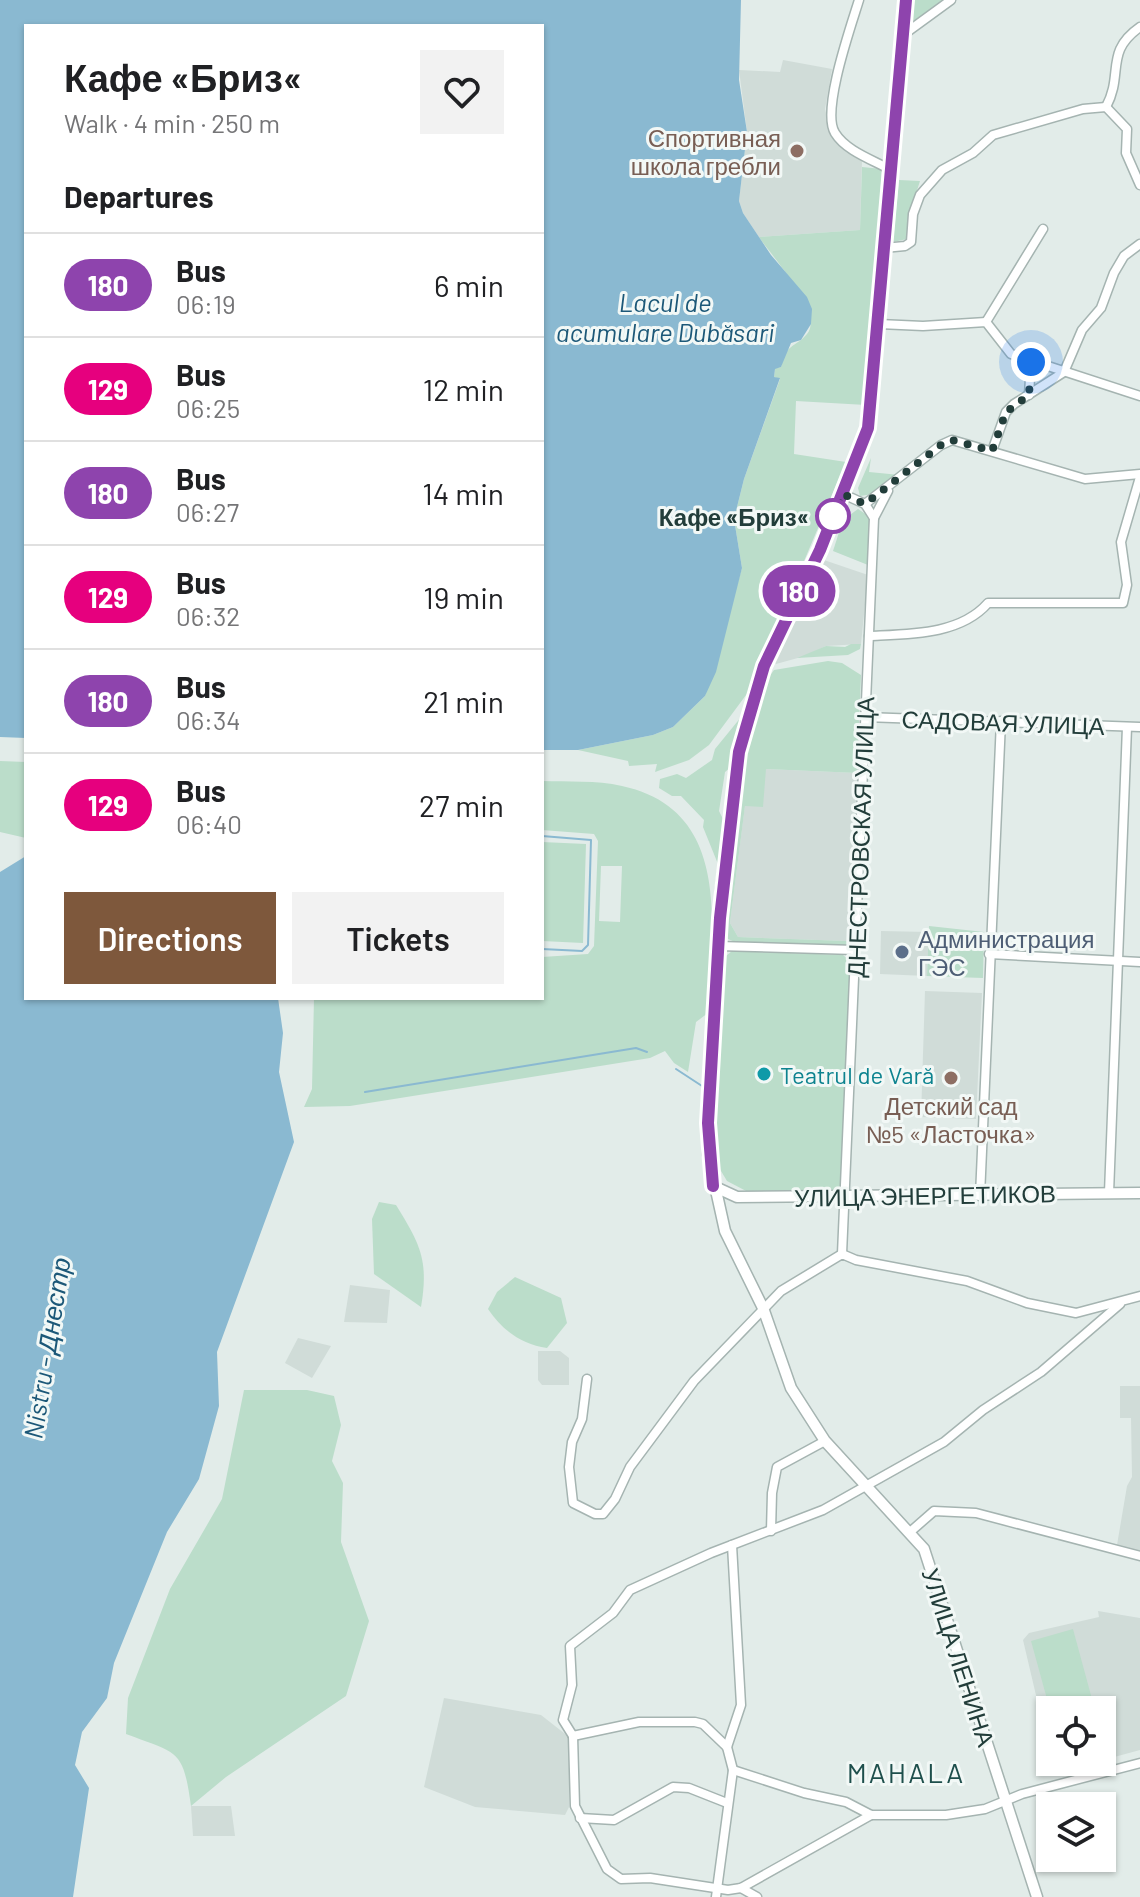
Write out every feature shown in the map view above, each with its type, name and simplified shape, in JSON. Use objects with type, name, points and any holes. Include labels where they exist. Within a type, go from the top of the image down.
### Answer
[{"type":"street","points":[[859,0],[840,67],[831,122],[835,133],[848,146],[891,170]]},
{"type":"street","name":"УЛИЦА ЛЕНИНА","points":[[906,0],[868,428],[843,494],[769,655],[744,730],[721,890],[708,1123],[713,1186],[729,1240],[763,1308],[791,1388],[825,1441],[910,1532],[930,1563],[1037,1897]]},
{"type":"street","points":[[903,35],[951,0]]},
{"type":"street","points":[[1106,107],[1116,89],[1115,55],[1119,46],[1140,27]]},
{"type":"street","points":[[1106,107],[1127,129],[1126,153],[1140,185]]},
{"type":"street","points":[[884,248],[911,242],[913,214],[926,186],[942,170],[973,153],[993,135],[1083,109],[1106,107]]},
{"type":"street","points":[[986,322],[1043,229]]},
{"type":"street","points":[[992,451],[1006,412],[1064,372],[1082,330],[1101,308],[1124,256],[1140,244]]},
{"type":"street","points":[[879,324],[923,326],[986,322]]},
{"type":"street","points":[[986,322],[1011,354],[1140,396]]},
{"type":"street","points":[[1029,395],[1031,362]]},
{"type":"street","points":[[865,504],[941,445],[952,440],[1085,479],[1140,476],[1121,542],[1127,585],[1123,603],[988,603],[973,619],[961,624],[912,633],[869,636]]},
{"type":"street","points":[[843,494],[865,504],[874,518],[890,487]]},
{"type":"street","name":"ДНЕСТРОВСКАЯ УЛИЦА","points":[[842,1254],[874,518]]},
{"type":"street","name":"САДОВАЯ УЛИЦА","points":[[865,717],[1140,727]]},
{"type":"street","points":[[980,1196],[1001,721]]},
{"type":"street","points":[[1109,1193],[1127,727]]},
{"type":"street","points":[[718,946],[855,950]]},
{"type":"street","points":[[989,954],[1140,962]]},
{"type":"street","name":"УЛИЦА ЭНЕРГЕТИКОВ","points":[[713,1186],[737,1197],[1140,1193]]},
{"type":"street","points":[[587,1379],[582,1419],[572,1442],[569,1467],[573,1503],[595,1514],[607,1512],[630,1467],[656,1430],[694,1381],[744,1333],[763,1308],[802,1276],[842,1254],[856,1260],[967,1281],[1027,1303],[1076,1313],[1140,1296]]},
{"type":"street","points":[[871,1815],[741,1888],[716,1893],[650,1878],[621,1879],[598,1858],[573,1798],[573,1736],[563,1720],[572,1685],[573,1642],[613,1613],[630,1590],[732,1545],[823,1510],[944,1442],[983,1410],[1041,1372],[1124,1301]]},
{"type":"street","points":[[771,1531],[772,1493],[777,1467],[825,1441]]},
{"type":"street","points":[[910,1532],[934,1511],[976,1513],[1140,1556]]},
{"type":"street","points":[[727,1747],[741,1705],[732,1545]]},
{"type":"street","points":[[573,1736],[639,1722],[695,1722],[703,1724],[727,1747],[733,1770],[716,1893]]},
{"type":"street","points":[[733,1770],[804,1793],[846,1802],[871,1815],[946,1815],[985,1809],[1005,1800],[1140,1763]]},
{"type":"street","points":[[580,1818],[614,1820],[673,1787],[689,1788],[727,1803]]},
{"type":"street","points":[[741,1888],[757,1897]]},
{"type":"shaded area","name":"Спортивная школа гребли","points":[[783,60],[832,69],[825,109],[834,141],[862,161],[860,230],[759,237],[743,213],[739,201],[747,132],[739,70],[780,72]]},
{"type":"shaded area","points":[[821,559],[868,575],[861,644],[826,646],[776,664],[774,661],[806,599]]},
{"type":"shaded area","points":[[766,769],[857,773],[851,939],[847,941],[738,937],[730,923],[745,805]]},
{"type":"shaded area","points":[[881,931],[929,932],[927,976],[880,974]]},
{"type":"shaded area","name":"Детский сад №5 «Ласточка»","points":[[925,991],[982,993],[976,1119],[921,1117]]},
{"type":"shaded area","points":[[350,1285],[390,1290],[387,1323],[344,1322]]},
{"type":"shaded area","points":[[298,1338],[331,1346],[312,1378],[285,1363]]},
{"type":"shaded area","points":[[538,1351],[560,1351],[569,1358],[569,1385],[542,1385],[538,1380]]},
{"type":"shaded area","points":[[1120,1386],[1140,1386],[1140,1552],[1117,1545],[1127,1486],[1132,1477],[1131,1418],[1120,1418]]},
{"type":"shaded area","points":[[1098,1611],[1140,1618],[1140,1750],[1116,1757],[1116,1696],[1036,1696],[1023,1640],[1029,1633],[1099,1617]]},
{"type":"shaded area","points":[[444,1698],[541,1715],[569,1737],[569,1807],[565,1815],[475,1807],[424,1787]]},
{"type":"shaded area","points":[[191,1806],[231,1806],[235,1836],[193,1836]]},
{"type":"green space","points":[[913,0],[943,0],[943,2],[911,26]]},
{"type":"green space","points":[[862,167],[882,169],[866,405],[796,401],[794,454],[846,462],[749,691],[709,745],[689,760],[655,772],[657,764],[629,766],[628,761],[578,750],[653,735],[673,727],[705,696],[742,568],[734,519],[744,479],[780,379],[774,377],[775,368],[781,367],[789,349],[807,334],[811,325],[803,299],[759,237],[860,230]]},
{"type":"green space","points":[[899,180],[920,181],[909,215],[907,239],[893,242]]},
{"type":"green space","points":[[871,458],[869,472],[900,475],[873,494],[860,496],[858,488]]},
{"type":"green space","points":[[858,509],[870,517],[868,565],[833,551],[843,520]]},
{"type":"green space","points":[[861,644],[860,649],[848,655],[797,658],[826,646],[845,647]]},
{"type":"green space","points":[[828,661],[842,663],[861,675],[857,773],[766,769],[763,807],[745,806],[730,923],[738,937],[847,941],[845,946],[735,942],[728,939],[722,927],[730,830],[749,723],[760,694],[774,670]]},
{"type":"green space","points":[[746,711],[732,766],[725,772],[719,811],[725,823],[720,869],[703,827],[704,820],[681,796],[672,796],[659,788],[660,779],[677,774],[686,778],[712,760],[715,749]]},
{"type":"green space","points":[[0,761],[24,762],[24,838],[0,832]]},
{"type":"green space","points":[[544,781],[622,786],[658,799],[683,820],[699,846],[708,876],[712,945],[708,1013],[696,1022],[688,1072],[674,1063],[665,1051],[650,1058],[350,1106],[304,1107],[312,1089],[314,1000],[544,1000],[544,957],[588,954],[594,946],[598,841],[594,834],[544,830]],"holes":[[[601,866],[622,866],[620,922],[599,921]]]},
{"type":"green space","points":[[544,842],[586,844],[583,943],[544,941]]},
{"type":"green space","points":[[929,926],[984,932],[983,978],[927,976]]},
{"type":"green space","points":[[732,951],[843,955],[850,961],[843,1187],[838,1191],[748,1192],[727,1181],[715,1161],[721,960]]},
{"type":"green space","points":[[379,1202],[396,1205],[417,1242],[424,1277],[421,1307],[374,1274],[372,1219]]},
{"type":"green space","points":[[515,1277],[561,1298],[567,1323],[547,1348],[513,1335],[488,1309],[497,1292]]},
{"type":"green space","points":[[244,1390],[307,1390],[334,1396],[341,1425],[332,1461],[343,1483],[341,1542],[369,1621],[346,1696],[226,1777],[191,1806],[185,1774],[175,1756],[126,1734],[128,1698],[170,1589],[222,1499]]},
{"type":"green space","points":[[1073,1629],[1091,1696],[1046,1696],[1031,1641]]},
{"type":"water","name":"Lacul de acumulare Dubăsari","points":[[0,0],[741,0],[739,80],[747,132],[739,201],[743,213],[771,255],[807,297],[812,309],[811,324],[801,340],[791,343],[781,367],[775,369],[774,377],[780,378],[744,479],[734,519],[742,568],[716,672],[705,696],[673,727],[653,735],[578,750],[544,750],[544,24],[24,24],[24,738],[0,737]]},
{"type":"water","name":"Nistru - Днестр","points":[[24,857],[24,1000],[278,1000],[283,1033],[279,1072],[294,1142],[217,1352],[219,1406],[199,1479],[167,1532],[114,1663],[107,1698],[82,1732],[75,1765],[89,1788],[73,1897],[0,1897],[0,872]]},
{"type":"waterway","points":[[544,836],[591,840],[588,945],[582,951],[544,949]]},
{"type":"waterway","points":[[365,1092],[636,1048],[647,1052]]},
{"type":"waterway","points":[[676,1069],[702,1086],[703,1100]]},
{"type":"bus line","name":"180","points":[[713,1186],[708,1154],[708,1123],[721,890],[739,752],[764,666],[820,550],[864,446],[868,428],[876,367],[906,0]]},
{"type":"place","name":"Спортивная школа гребли","points":[[797,151]]},
{"type":"place","name":"Кафе «Бриз«","points":[[833,516]]},
{"type":"place","name":"Администрация ГЭС","points":[[902,952]]},
{"type":"place","name":"Teatrul de Vară","points":[[764,1074]]},
{"type":"place","name":"Детский сад №5 «Ласточка»","points":[[951,1078]]},
{"type":"district","name":"MAHALA","points":[[906,1772]]},
{"type":"route","points":[[833,516],[843,494],[865,504],[895,484],[941,445],[952,440],[992,451],[1006,412],[1029,395],[1031,362]]}]
